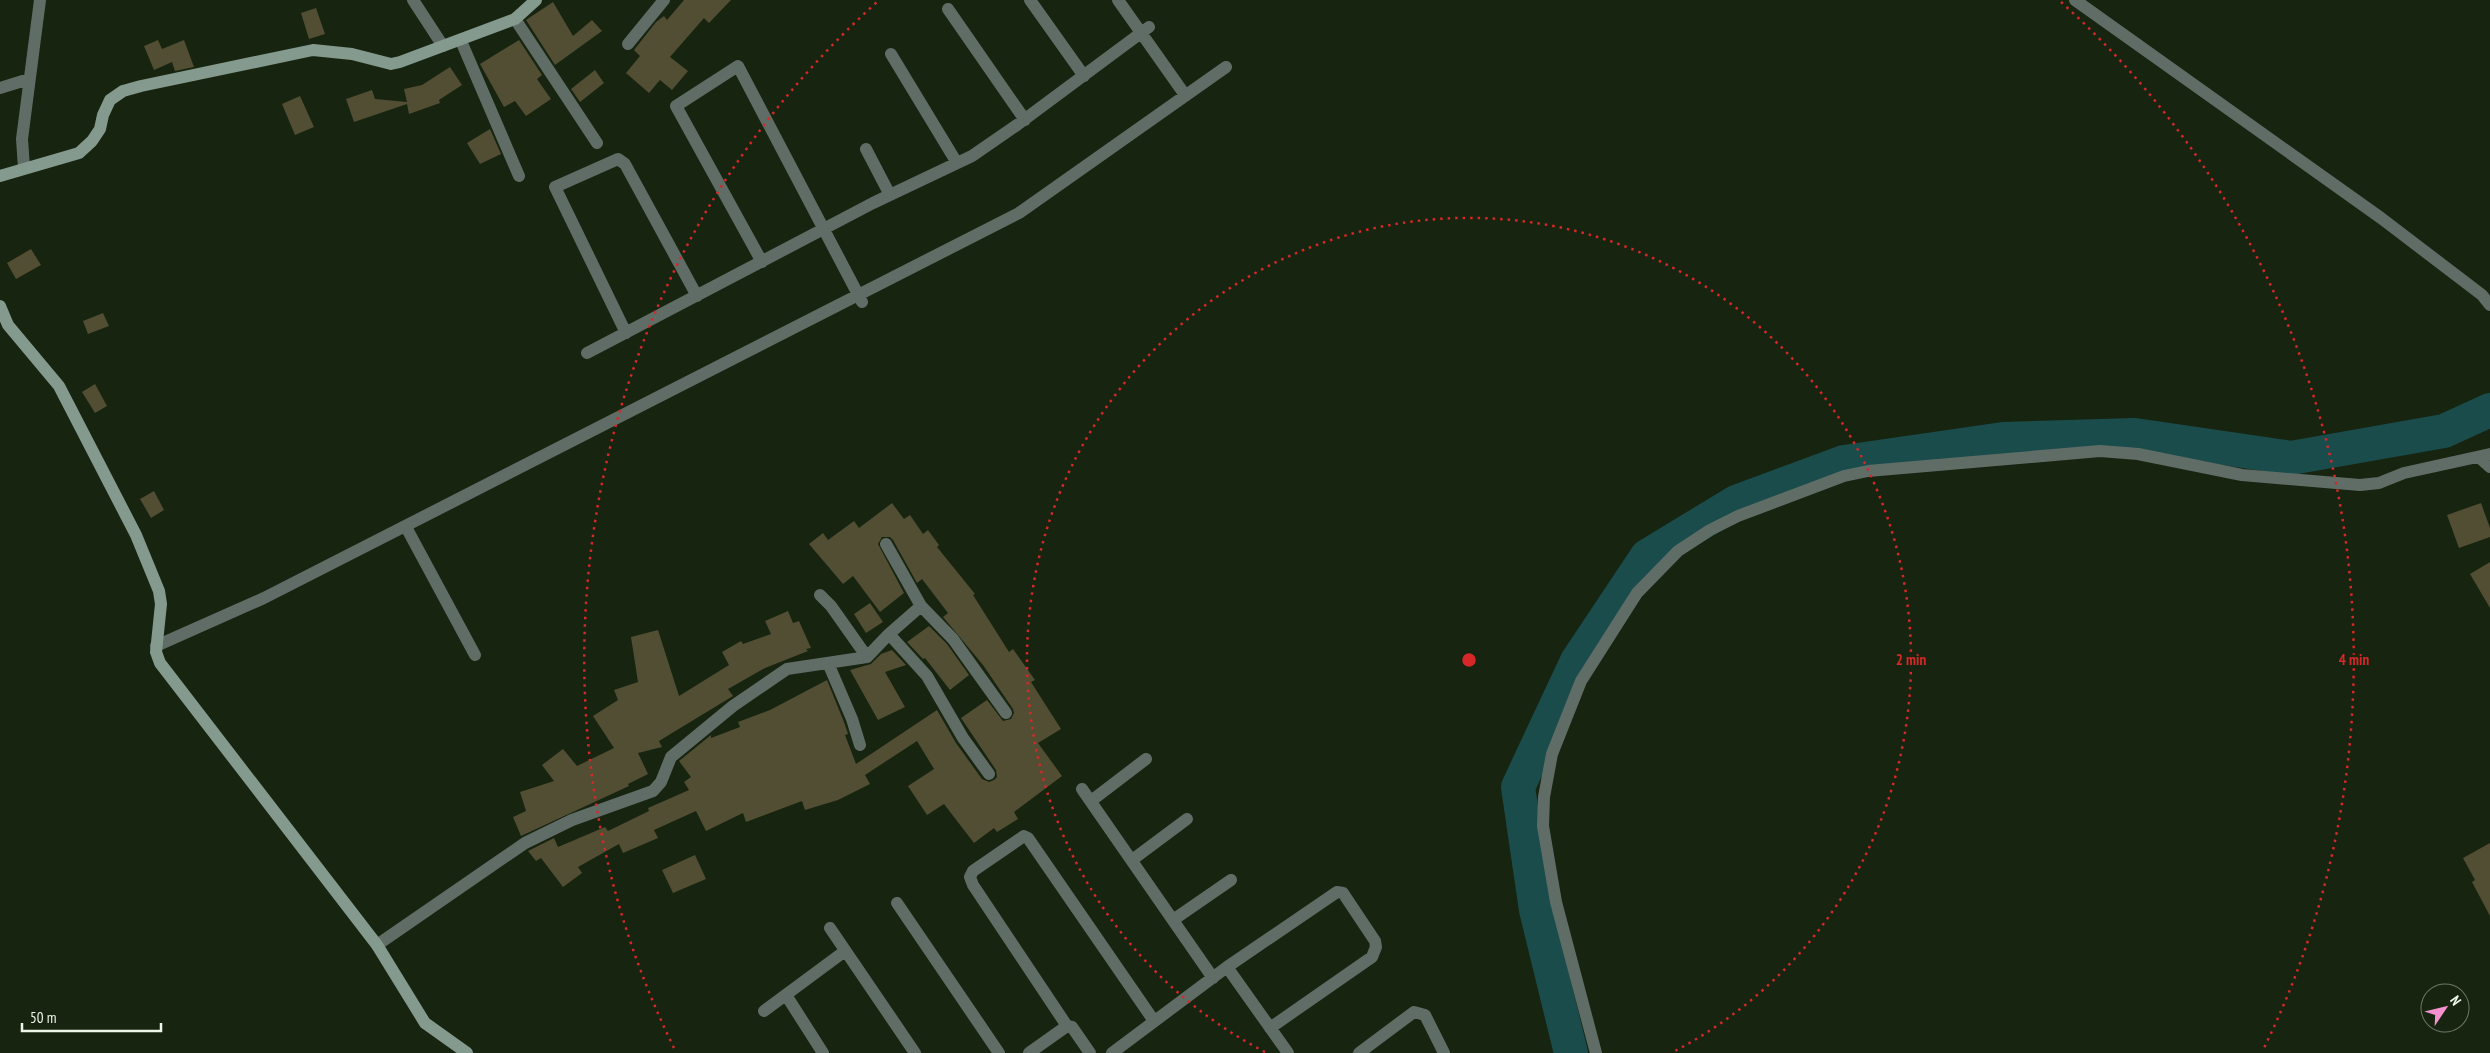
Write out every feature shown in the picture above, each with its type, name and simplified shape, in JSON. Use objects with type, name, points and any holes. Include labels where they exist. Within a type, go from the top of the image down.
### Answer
[{"type":"street","points":[[24,168],[22,140],[40,0]]},
{"type":"street","points":[[413,0],[443,46]]},
{"type":"street","points":[[0,176],[79,153],[92,141],[100,129],[103,115],[110,100],[123,92],[141,86],[313,50],[360,55],[392,64],[461,41],[515,19],[536,0]]},
{"type":"street","points":[[628,44],[664,0]]},
{"type":"street","points":[[1030,0],[1084,76]]},
{"type":"street","points":[[1118,0],[1145,30],[1185,94]]},
{"type":"street","points":[[2075,0],[2381,218],[2486,300]]},
{"type":"street","points":[[948,10],[1025,120]]},
{"type":"street","points":[[515,19],[598,143]]},
{"type":"street","points":[[587,353],[825,228],[972,156],[1025,120],[1145,30]]},
{"type":"street","points":[[461,41],[519,176]]},
{"type":"street","points":[[891,54],[957,163]]},
{"type":"street","points":[[762,262],[676,106],[738,66],[825,228],[861,300]]},
{"type":"street","points":[[156,646],[264,598],[861,300],[1019,213],[1185,94],[1226,67]]},
{"type":"street","points":[[0,88],[29,79]]},
{"type":"street","points":[[866,149],[890,195]]},
{"type":"street","points":[[626,333],[554,187],[618,159],[625,164],[697,296]]},
{"type":"street","points":[[0,306],[8,324],[59,386],[136,535],[159,591],[161,604],[156,652],[160,663],[377,945],[425,1023],[467,1053]]},
{"type":"street","points":[[1596,1053],[1556,902],[1543,826],[1544,796],[1552,754],[1581,681],[1637,593],[1678,551],[1710,530],[1738,516],[1844,476],[1868,471],[2100,451],[2138,454],[2242,475],[2360,485],[2379,483],[2404,472],[2485,456],[2490,467]]},
{"type":"street","points":[[406,527],[475,655]]},
{"type":"street","points":[[886,544],[921,606],[966,656],[1006,713]]},
{"type":"street","points":[[820,595],[831,606],[867,657]]},
{"type":"street","points":[[377,945],[526,843],[572,820],[653,791],[662,782],[671,757],[733,706],[787,669],[867,657],[889,634],[921,606]]},
{"type":"street","points":[[889,634],[927,676],[964,738],[989,774]]},
{"type":"street","points":[[828,663],[852,719],[860,745]]},
{"type":"street","points":[[1091,802],[1146,759]]},
{"type":"street","points":[[1082,789],[1214,978]]},
{"type":"street","points":[[1132,860],[1187,819]]},
{"type":"street","points":[[1090,1053],[1072,1027],[1067,1026],[973,885],[970,876],[973,871],[1024,836],[1028,838],[1154,1021]]},
{"type":"street","points":[[1173,920],[1231,880]]},
{"type":"street","points":[[1112,1053],[1227,967],[1337,892],[1343,894],[1376,941],[1372,957],[1270,1028]]},
{"type":"street","points":[[897,903],[999,1053]]},
{"type":"street","points":[[830,928],[915,1053]]},
{"type":"street","points":[[764,1011],[845,951]]},
{"type":"street","points":[[1227,967],[1288,1053]]},
{"type":"street","points":[[786,995],[823,1053]]},
{"type":"street","points":[[1359,1053],[1414,1012],[1425,1015],[1444,1053]]},
{"type":"street","points":[[1029,1053],[1067,1026]]},
{"type":"building","points":[[684,0],[731,0],[709,23],[704,18],[670,57],[688,71],[672,90],[660,80],[649,93],[626,73],[640,56],[634,50],[656,22],[664,16],[667,20]]},
{"type":"building","points":[[553,2],[573,36],[592,20],[602,31],[555,65],[526,20]]},
{"type":"building","points":[[316,8],[325,34],[309,39],[301,13]]},
{"type":"building","points":[[158,40],[162,49],[184,40],[194,67],[175,71],[172,62],[154,70],[144,46]]},
{"type":"building","points":[[519,40],[542,75],[537,79],[551,99],[526,116],[515,101],[504,107],[480,64]]},
{"type":"building","points":[[450,67],[462,85],[439,100],[440,103],[409,114],[407,104],[354,122],[346,99],[372,90],[375,99],[407,102],[404,89],[422,85]]},
{"type":"building","points":[[595,70],[604,83],[580,102],[571,89]]},
{"type":"building","points":[[300,96],[314,127],[295,135],[282,104]]},
{"type":"building","points":[[490,129],[501,154],[480,164],[467,143]]},
{"type":"building","points":[[31,249],[41,265],[16,279],[7,263]]},
{"type":"building","points":[[103,313],[109,326],[88,334],[83,321]]},
{"type":"building","points":[[95,384],[107,406],[95,413],[82,392]]},
{"type":"building","points":[[154,491],[164,510],[151,518],[140,499]]},
{"type":"building","points":[[892,503],[904,519],[910,515],[923,534],[928,530],[939,545],[937,547],[975,594],[973,595],[1009,652],[1013,649],[1035,680],[1031,682],[1061,729],[1038,743],[1062,776],[1014,812],[1018,819],[997,832],[994,828],[974,843],[944,804],[927,815],[908,786],[934,769],[917,741],[865,775],[870,784],[838,800],[805,810],[802,801],[746,822],[743,813],[706,831],[696,811],[654,830],[658,838],[623,853],[619,844],[578,867],[582,873],[563,887],[541,858],[536,861],[528,851],[554,838],[558,847],[605,827],[608,831],[649,811],[648,808],[689,790],[684,782],[691,777],[679,761],[711,735],[711,738],[740,727],[738,722],[770,710],[827,680],[844,722],[848,734],[845,735],[856,764],[937,710],[956,743],[982,779],[989,782],[997,777],[996,770],[961,718],[987,700],[1003,721],[1011,719],[1014,713],[1013,709],[983,665],[943,617],[948,613],[922,579],[917,583],[893,540],[890,537],[882,537],[878,544],[904,593],[880,612],[853,576],[843,584],[809,544],[823,533],[828,540],[854,521],[859,528]]},
{"type":"building","points":[[2481,503],[2490,528],[2490,537],[2459,548],[2447,515]]},
{"type":"building","points":[[2490,562],[2490,608],[2470,574]]},
{"type":"building","points":[[870,603],[883,622],[866,633],[854,614]]},
{"type":"building","points":[[788,611],[793,623],[799,621],[811,648],[806,649],[808,651],[765,668],[728,689],[733,696],[659,741],[662,747],[638,753],[648,774],[628,784],[629,786],[521,836],[513,817],[526,811],[520,792],[554,781],[542,765],[563,749],[577,766],[614,748],[593,716],[618,700],[614,690],[638,682],[631,637],[658,630],[679,696],[729,665],[722,652],[741,641],[743,644],[771,634],[765,621]]},
{"type":"building","points":[[929,626],[947,644],[969,675],[950,690],[925,658],[923,659],[907,642]]},
{"type":"building","points":[[892,650],[906,665],[885,672],[905,707],[878,720],[850,670],[871,664],[881,654]]},
{"type":"building","points":[[2490,843],[2490,916],[2472,882],[2475,880],[2463,858]]},
{"type":"building","points":[[695,855],[706,879],[673,893],[662,870]]},
{"type":"waterway","points":[[1571,1053],[1536,910],[1518,787],[1577,661],[1647,556],[1736,502],[1844,462],[2003,439],[2135,435],[2291,458],[2444,431],[2490,410]]}]
